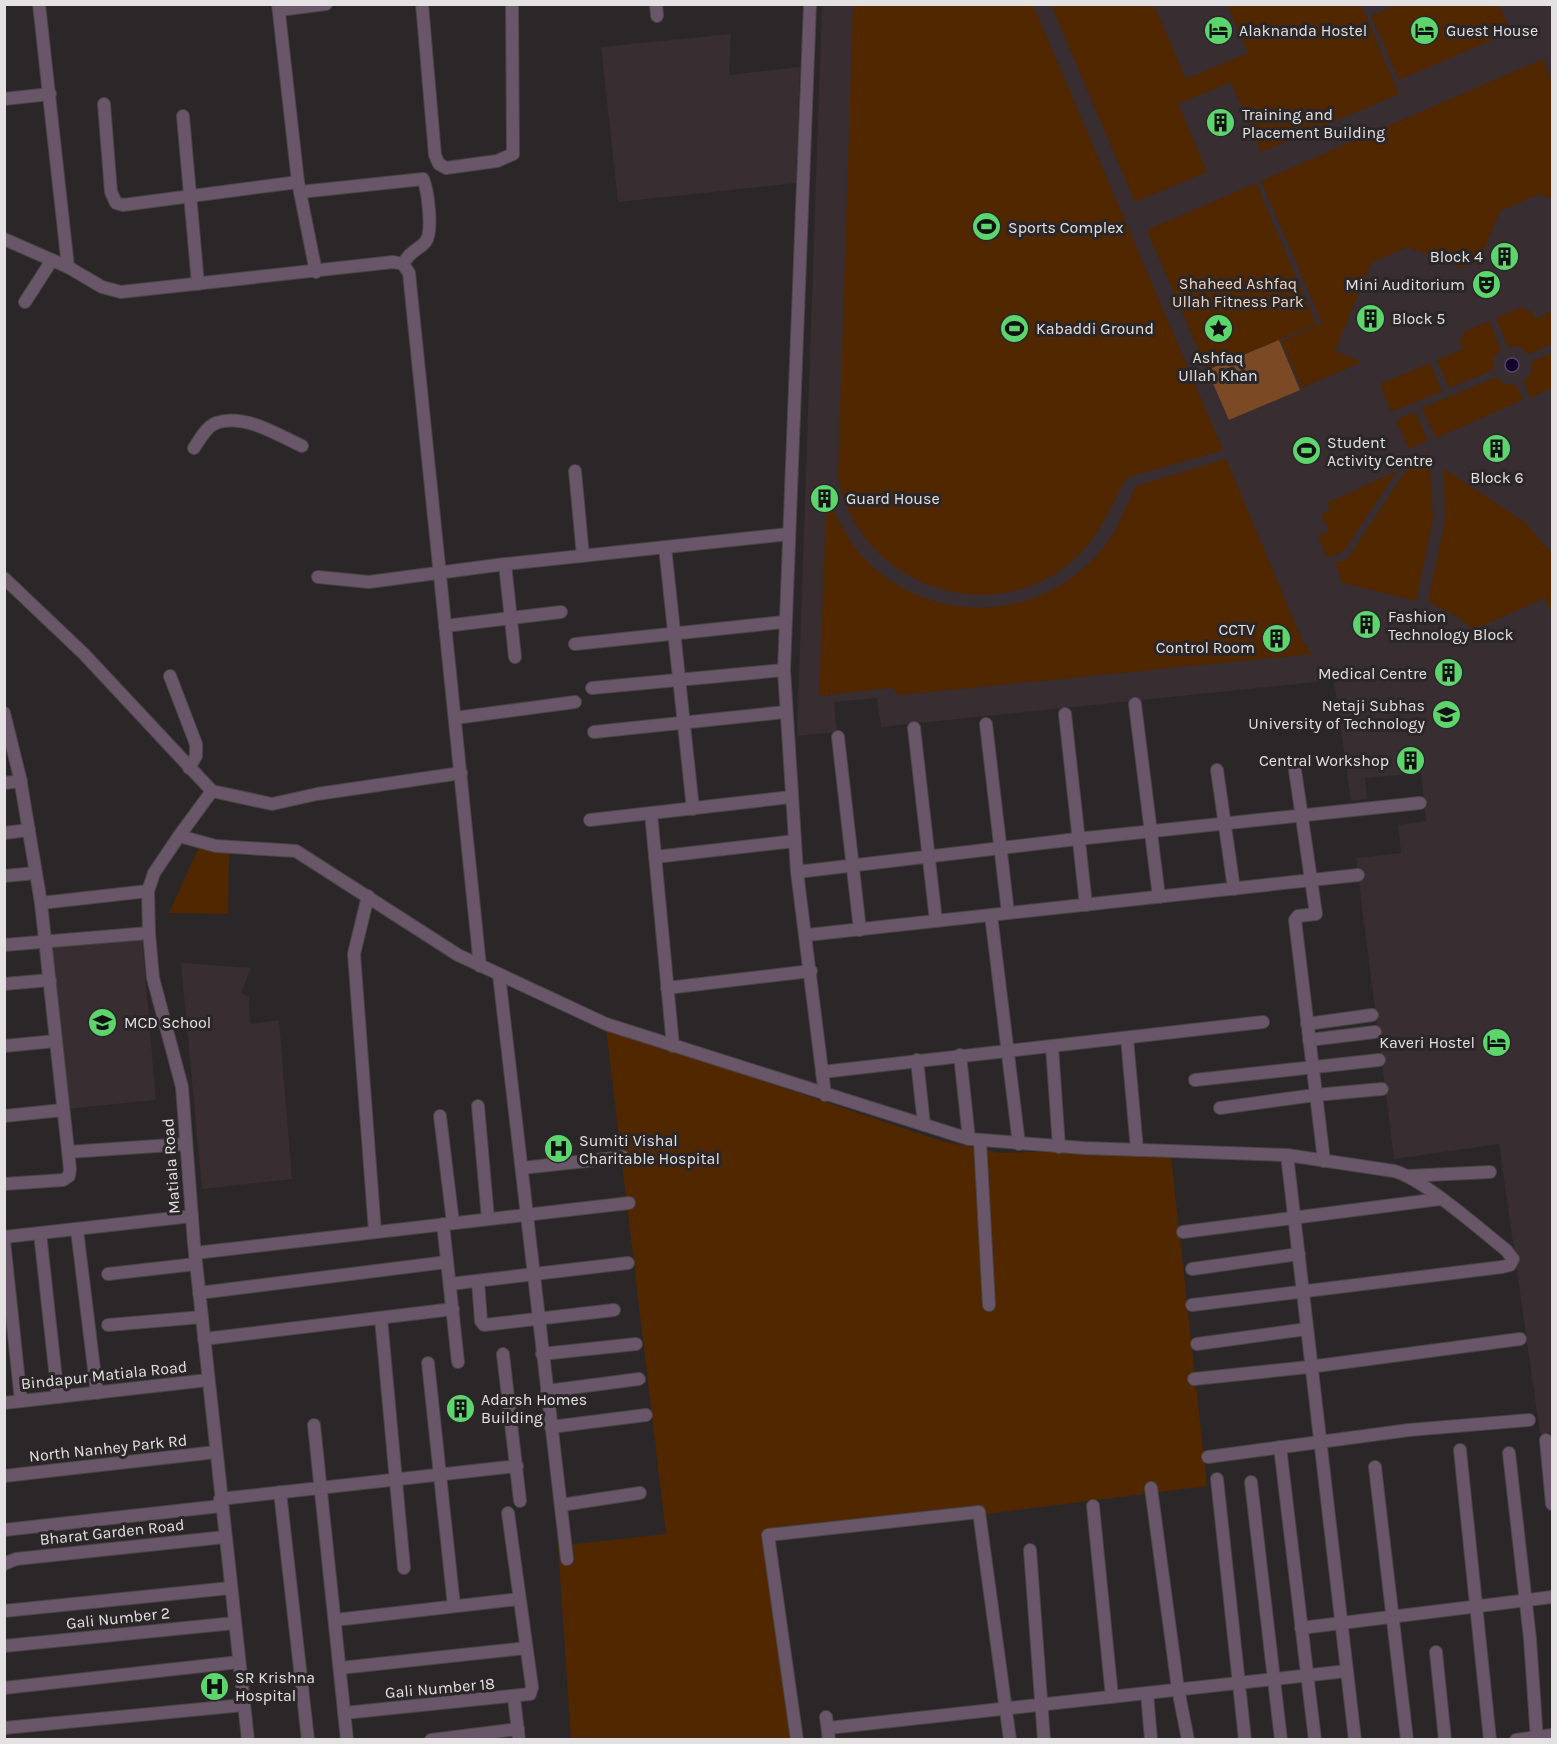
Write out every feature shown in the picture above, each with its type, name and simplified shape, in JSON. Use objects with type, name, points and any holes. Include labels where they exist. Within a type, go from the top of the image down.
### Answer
[{"type":"street","points":[[39,4],[68,267]]},
{"type":"street","points":[[316,272],[299,187],[278,7],[326,4]]},
{"type":"street","points":[[422,4],[435,155],[439,164],[446,168],[497,161],[513,154],[515,146],[512,4]]},
{"type":"street","points":[[810,4],[784,622],[784,670],[797,872],[807,936],[825,1095]]},
{"type":"street","points":[[4,99],[50,94]]},
{"type":"street","points":[[104,104],[111,192],[116,203],[423,179],[430,232],[426,243],[409,252],[403,264]]},
{"type":"street","points":[[183,116],[198,284]]},
{"type":"street","points":[[4,238],[68,267],[102,287],[121,292],[393,262],[403,264],[409,273],[480,966]]},
{"type":"street","points":[[25,302],[52,260]]},
{"type":"street","points":[[194,448],[215,423],[228,421],[255,425],[302,446]]},
{"type":"street","points":[[575,471],[583,556]]},
{"type":"street","points":[[318,577],[369,582],[506,564],[789,534]]},
{"type":"street","points":[[665,548],[693,809]]},
{"type":"street","points":[[506,564],[515,657]]},
{"type":"street","points":[[4,578],[100,671],[212,791],[272,804],[317,794],[461,773]]},
{"type":"street","points":[[445,626],[561,612]]},
{"type":"street","points":[[575,644],[784,622]]},
{"type":"street","points":[[592,688],[679,678],[784,670]]},
{"type":"street","points":[[170,676],[196,744],[196,756],[189,768]]},
{"type":"street","points":[[455,718],[575,702]]},
{"type":"street","points":[[1135,704],[1159,897]]},
{"type":"street","points":[[594,732],[785,712]]},
{"type":"street","points":[[4,713],[21,781],[41,903],[70,1169],[66,1179],[4,1184]]},
{"type":"street","points":[[1065,714],[1086,905]]},
{"type":"street","points":[[986,724],[1008,913]]},
{"type":"street","points":[[914,728],[936,921]]},
{"type":"street","points":[[838,737],[860,930]]},
{"type":"street","points":[[1217,770],[1234,889]]},
{"type":"street","points":[[1295,770],[1316,914],[1298,916],[1295,920],[1324,1161]]},
{"type":"street","points":[[4,783],[21,781]]},
{"type":"street","points":[[41,903],[148,891],[154,873],[212,791]]},
{"type":"street","points":[[590,820],[791,797]]},
{"type":"street","points":[[797,872],[1077,839],[1420,803]]},
{"type":"street","points":[[651,813],[673,1046]]},
{"type":"street","points":[[4,833],[29,830]]},
{"type":"street","points":[[179,836],[216,846],[296,851],[480,966],[499,975],[606,1024],[825,1095],[975,1140],[1059,1147],[1287,1155],[1394,1171],[1407,1176],[1440,1199],[1506,1250],[1513,1259],[1512,1263],[1502,1267],[1192,1305]]},
{"type":"street","points":[[655,857],[795,842]]},
{"type":"street","points":[[4,876],[36,873]]},
{"type":"street","points":[[807,936],[1358,875]]},
{"type":"street","name":"Matiala Road","points":[[148,891],[149,933],[160,1010],[180,1077],[195,1258],[248,1740]]},
{"type":"street","points":[[368,896],[354,954],[375,1232]]},
{"type":"street","points":[[991,915],[1019,1144]]},
{"type":"street","points":[[4,945],[149,933]]},
{"type":"street","points":[[667,988],[811,971]]},
{"type":"street","points":[[499,975],[567,1559]]},
{"type":"street","points":[[4,984],[50,980]]},
{"type":"street","points":[[1307,1024],[1372,1016]]},
{"type":"street","points":[[822,1072],[1263,1022]]},
{"type":"street","points":[[1309,1040],[1375,1032]]},
{"type":"street","points":[[1127,1038],[1137,1150]]},
{"type":"street","points":[[4,1046],[56,1041]]},
{"type":"street","points":[[1052,1046],[1059,1147]]},
{"type":"street","points":[[960,1055],[975,1140],[989,1305]]},
{"type":"street","points":[[917,1060],[924,1125]]},
{"type":"street","points":[[1195,1080],[1380,1060]]},
{"type":"street","points":[[1220,1108],[1382,1089]]},
{"type":"street","points":[[478,1106],[488,1219]]},
{"type":"street","points":[[4,1116],[63,1110]]},
{"type":"street","points":[[440,1116],[448,1223],[447,1262],[458,1362]]},
{"type":"street","points":[[68,1152],[186,1144]]},
{"type":"street","points":[[1287,1155],[1355,1740]]},
{"type":"street","points":[[522,1168],[624,1157]]},
{"type":"street","points":[[1407,1176],[1490,1172]]},
{"type":"street","points":[[1183,1232],[1440,1199]]},
{"type":"street","points":[[108,1274],[195,1258],[375,1232],[629,1203]]},
{"type":"street","points":[[21,1401],[4,1239],[192,1216]]},
{"type":"street","points":[[77,1230],[97,1393]]},
{"type":"street","points":[[40,1233],[58,1397]]},
{"type":"street","points":[[1192,1269],[1299,1254]]},
{"type":"street","points":[[199,1293],[447,1262]]},
{"type":"street","points":[[450,1284],[628,1263]]},
{"type":"street","points":[[478,1281],[481,1321],[484,1325],[614,1310]]},
{"type":"street","points":[[204,1339],[453,1309]]},
{"type":"street","points":[[108,1325],[202,1317]]},
{"type":"street","points":[[381,1318],[404,1568]]},
{"type":"street","points":[[1197,1344],[1307,1329]]},
{"type":"street","points":[[1194,1379],[1311,1367],[1520,1339]]},
{"type":"street","points":[[542,1354],[636,1344]]},
{"type":"street","points":[[503,1354],[520,1501]]},
{"type":"street","points":[[428,1363],[453,1606]]},
{"type":"street","points":[[547,1391],[639,1379]]},
{"type":"street","name":"Bindapur Matiala Road","points":[[4,1403],[208,1380]]},
{"type":"street","points":[[551,1426],[646,1415]]},
{"type":"street","points":[[1208,1458],[1320,1441],[1529,1420]]},
{"type":"street","points":[[314,1425],[347,1740]]},
{"type":"street","points":[[1546,1440],[1552,1504]]},
{"type":"street","points":[[1280,1447],[1315,1740]]},
{"type":"street","points":[[1460,1450],[1490,1740]]},
{"type":"street","name":"North Nanhey Park Rd","points":[[4,1476],[216,1452]]},
{"type":"street","points":[[1509,1453],[1537,1738]]},
{"type":"street","points":[[4,1530],[221,1502],[280,1492],[517,1466]]},
{"type":"street","points":[[1375,1467],[1407,1740]]},
{"type":"street","points":[[1217,1479],[1245,1740]]},
{"type":"street","points":[[1251,1482],[1281,1740]]},
{"type":"street","points":[[1151,1488],[1178,1689],[1188,1740]]},
{"type":"street","points":[[280,1492],[308,1740]]},
{"type":"street","points":[[561,1505],[640,1493]]},
{"type":"street","points":[[1093,1506],[1112,1697]]},
{"type":"street","points":[[797,1740],[768,1535],[979,1512],[1010,1740]]},
{"type":"street","points":[[340,1668],[526,1648],[508,1513]]},
{"type":"street","name":"Bharat Garden Road","points":[[4,1564],[16,1559],[225,1537]]},
{"type":"street","points":[[1030,1550],[1044,1740]]},
{"type":"street","points":[[4,1611],[231,1588]]},
{"type":"street","points":[[1301,1628],[1552,1597]]},
{"type":"street","points":[[335,1620],[519,1599]]},
{"type":"street","name":"Gali Number 2","points":[[4,1646],[235,1623]]},
{"type":"street","name":"Gali Number 18","points":[[344,1713],[527,1696],[532,1687],[526,1648]]},
{"type":"street","points":[[1436,1652],[1445,1740]]},
{"type":"street","points":[[4,1688],[239,1662]]},
{"type":"street","points":[[828,1728],[1347,1671]]},
{"type":"street","points":[[1147,1693],[1150,1740]]},
{"type":"street","points":[[431,1740],[518,1734],[514,1698]]},
{"type":"street","points":[[4,1728],[244,1705]]},
{"type":"street","points":[[1516,1740],[1552,1735]]},
{"type":"shaded area","name":"Netaji Subhas University of Technology","points":[[822,5],[1552,5],[1552,1433],[1540,1434],[1499,1144],[1394,1159],[1356,858],[1401,853],[1398,825],[1426,821],[1421,773],[1365,778],[1367,799],[1351,801],[1334,680],[881,727],[877,698],[834,702],[837,732],[797,736]]},
{"type":"shaded area","points":[[731,34],[729,75],[800,67],[796,183],[618,202],[601,47]]},
{"type":"shaded area","points":[[1279,340],[1300,390],[1229,420],[1207,370]]},
{"type":"shaded area","points":[[1512,358],[1517,360],[1519,365],[1517,370],[1512,372],[1507,370],[1505,365],[1507,360]]},
{"type":"shaded area","name":"MCD School","points":[[142,938],[156,1100],[66,1109],[50,944]]},
{"type":"shaded area","points":[[181,963],[251,968],[241,993],[249,997],[250,1024],[279,1020],[292,1179],[202,1189]]},
{"type":"green space","points":[[1398,4],[1499,5],[1511,32],[1399,80],[1371,16]]},
{"type":"green space","name":"Sports Complex","points":[[853,5],[1033,5],[1223,450],[1126,478],[1099,528],[1083,551],[1061,570],[1028,587],[993,594],[958,593],[924,583],[894,566],[868,542],[849,511],[838,476]]},
{"type":"green space","points":[[1051,5],[1154,5],[1186,79],[1248,53],[1227,5],[1361,5],[1399,94],[1261,152],[1231,82],[1178,104],[1207,172],[1135,202]]},
{"type":"green space","points":[[1543,59],[1552,82],[1552,199],[1540,194],[1500,211],[1479,261],[1461,268],[1408,247],[1371,263],[1335,351],[1362,362],[1302,388],[1281,341],[1322,323],[1261,181]]},
{"type":"green space","name":"Shaheed Ashfaq Ullah Fitness Park","points":[[1256,183],[1316,324],[1207,370],[1147,230]]},
{"type":"green space","points":[[1523,306],[1526,312],[1531,310],[1535,319],[1552,311],[1552,344],[1529,354],[1520,347],[1508,347],[1496,318]]},
{"type":"green space","points":[[1489,321],[1501,350],[1493,358],[1493,370],[1449,388],[1437,360],[1463,349],[1459,339],[1465,336],[1463,332]]},
{"type":"green space","points":[[1552,353],[1552,388],[1530,398],[1524,381],[1532,372],[1531,362]]},
{"type":"green space","points":[[1430,363],[1442,391],[1391,412],[1380,384]]},
{"type":"green space","points":[[1496,377],[1504,384],[1516,385],[1523,400],[1436,438],[1422,408]]},
{"type":"green space","points":[[1415,412],[1428,441],[1409,449],[1396,420]]},
{"type":"green space","points":[[1429,453],[1433,519],[1416,601],[1342,583],[1335,563],[1347,559],[1413,460]]},
{"type":"green space","points":[[1226,459],[1303,642],[1312,654],[900,695],[891,688],[819,696],[826,511],[834,512],[860,554],[886,578],[915,594],[947,604],[979,608],[1012,604],[1043,594],[1072,577],[1098,554],[1115,530],[1136,486]]},
{"type":"green space","points":[[1444,469],[1525,522],[1552,554],[1552,614],[1545,598],[1473,630],[1458,617],[1428,602],[1445,520]]},
{"type":"green space","points":[[1397,471],[1344,551],[1327,558],[1318,536],[1329,531],[1321,514],[1330,510],[1327,503]]},
{"type":"green space","points":[[198,849],[229,851],[228,914],[169,913]]},
{"type":"green space","points":[[606,1028],[941,1141],[1000,1153],[1170,1147],[1207,1486],[768,1542],[795,1739],[571,1739],[558,1546],[666,1534]]},
{"type":"place","name":"Alaknanda Hostel","points":[[1218,30]]},
{"type":"place","name":"Guest House","points":[[1425,30]]},
{"type":"place","name":"Training and Placement Building","points":[[1221,123]]},
{"type":"place","name":"Sports Complex","points":[[987,227]]},
{"type":"place","name":"Block 4","points":[[1504,256]]},
{"type":"place","name":"Mini Auditorium","points":[[1486,284]]},
{"type":"place","name":"Block 5","points":[[1371,318]]},
{"type":"place","name":"Kabaddi Ground","points":[[1015,328]]},
{"type":"place","name":"Ashfaq Ullah Khan","points":[[1218,329]]},
{"type":"place","name":"Block 6","points":[[1497,449]]},
{"type":"place","name":"Student Activity Centre","points":[[1306,451]]},
{"type":"place","name":"Guard House","points":[[825,498]]},
{"type":"place","name":"Fashion Technology Block","points":[[1367,625]]},
{"type":"place","name":"CCTV Control Room","points":[[1276,638]]},
{"type":"place","name":"Medical Centre","points":[[1448,673]]},
{"type":"place","name":"Netaji Subhas University of Technology","points":[[1446,714]]},
{"type":"place","name":"Central Workshop","points":[[1410,760]]},
{"type":"place","name":"MCD School","points":[[103,1022]]},
{"type":"place","name":"Kaveri Hostel","points":[[1496,1042]]},
{"type":"place","name":"Sumiti Vishal Charitable Hospital","points":[[558,1149]]},
{"type":"place","name":"Adarsh Homes Building","points":[[460,1408]]},
{"type":"place","name":"SR Krishna Hospital","points":[[214,1686]]}]
